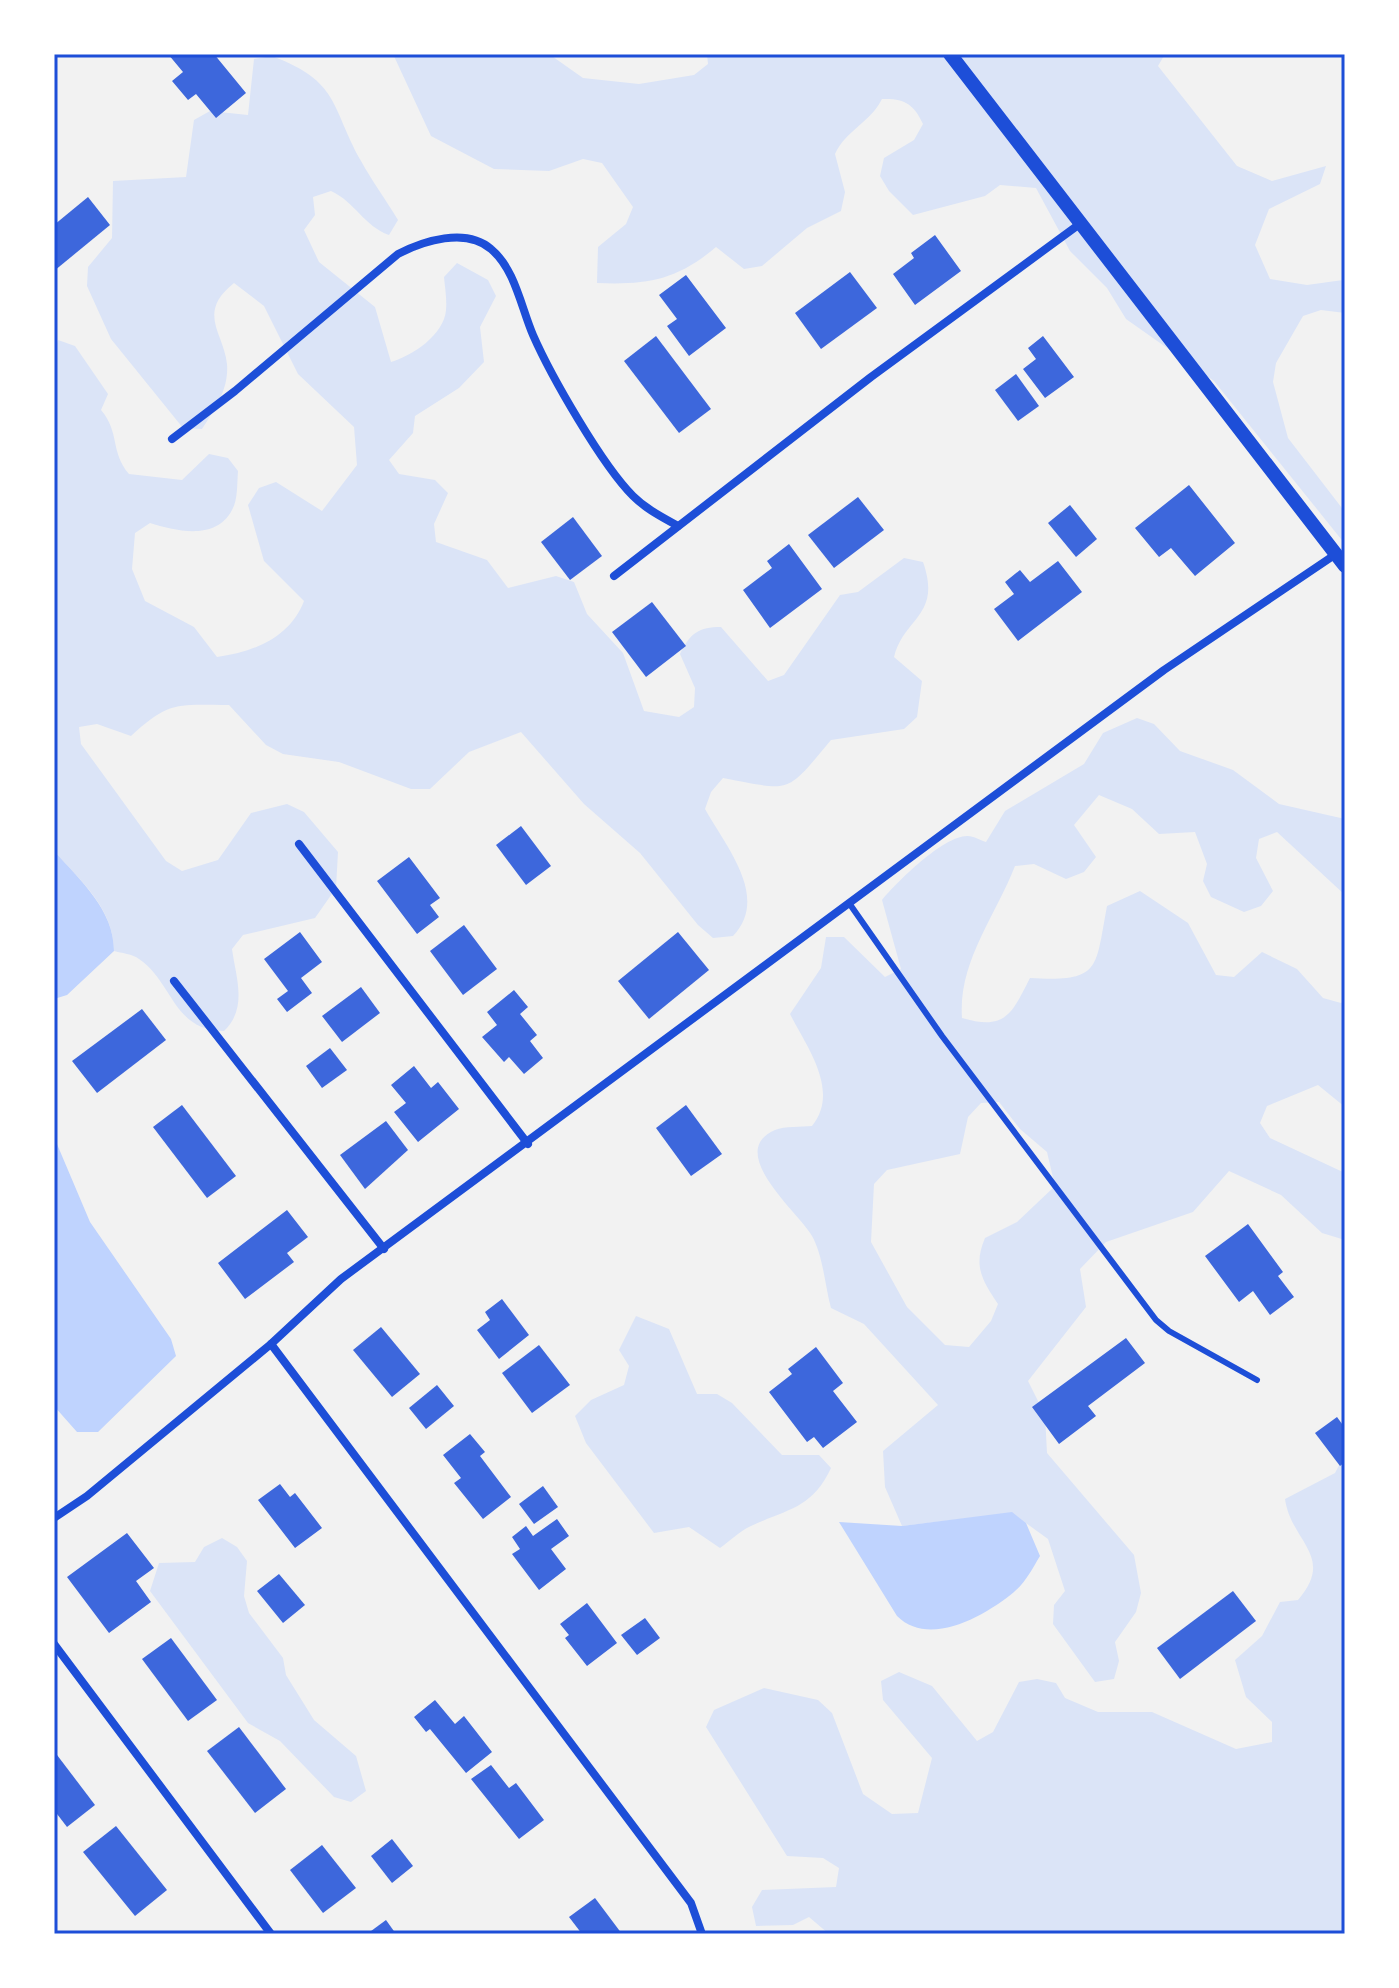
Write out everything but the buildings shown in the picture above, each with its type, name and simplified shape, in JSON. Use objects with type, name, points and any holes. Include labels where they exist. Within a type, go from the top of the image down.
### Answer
[{"type":"street","points":[[54,1518],[87,1496],[271,1344],[319,1297],[1164,670],[1341,560],[950,54]]},
{"type":"street","points":[[614,576],[871,377],[1081,223]]},
{"type":"street","points":[[172,439],[235,391],[398,254],[421,242],[449,239],[476,241],[489,247],[504,264],[542,355],[617,477],[645,507],[678,526]]},
{"type":"street","points":[[299,844],[528,1144]]},
{"type":"street","points":[[174,981],[384,1249]]},
{"type":"street","points":[[271,1344],[691,1903],[702,1934]]},
{"type":"street","points":[[54,1644],[271,1934]]},
{"type":"lane","points":[[849,903],[942,1036],[1156,1320],[1169,1331],[1257,1380]]},
{"type":"shaded area","points":[[393,54],[549,54],[583,78],[639,84],[694,75],[708,64],[707,54],[1165,54],[1158,66],[1237,166],[1272,181],[1326,166],[1320,184],[1269,209],[1255,245],[1270,279],[1307,285],[1343,280],[1345,276],[1345,313],[1321,310],[1303,316],[1276,363],[1273,382],[1288,438],[1345,512],[1345,544],[1214,381],[1126,319],[1107,288],[1070,251],[1036,188],[1000,185],[985,196],[913,215],[889,191],[880,176],[884,158],[914,140],[923,124],[907,104],[882,99],[845,139],[835,154],[845,192],[841,211],[807,228],[762,266],[744,269],[716,247],[688,267],[661,278],[632,283],[597,283],[598,247],[626,224],[633,207],[602,163],[583,159],[549,171],[494,169],[431,136]]},
{"type":"shaded area","points":[[272,56],[294,66],[322,86],[361,161],[398,220],[389,235],[373,226],[347,201],[331,191],[313,197],[315,215],[304,230],[319,262],[375,307],[391,362],[417,350],[440,328],[446,310],[444,277],[457,263],[488,280],[496,296],[480,327],[484,362],[459,388],[415,416],[413,433],[389,460],[399,474],[435,480],[448,493],[434,524],[436,542],[487,560],[508,588],[556,576],[574,582],[587,614],[623,653],[644,711],[679,717],[694,707],[695,688],[680,654],[696,633],[721,627],[768,681],[784,675],[840,595],[858,592],[904,558],[923,562],[928,580],[925,605],[905,633],[894,657],[922,681],[917,717],[904,729],[831,740],[805,771],[786,784],[763,785],[723,778],[711,792],[705,809],[733,856],[746,889],[747,905],[743,921],[733,936],[713,938],[698,925],[640,853],[584,804],[521,732],[469,752],[430,789],[411,789],[339,762],[283,754],[266,745],[229,705],[186,705],[166,710],[131,736],[97,724],[79,727],[81,744],[166,861],[182,871],[218,860],[251,813],[287,804],[304,812],[338,852],[336,888],[315,918],[243,935],[232,949],[238,1003],[236,1013],[224,1031],[207,1029],[194,1023],[175,1004],[150,969],[136,957],[114,951],[113,936],[102,909],[54,851],[54,352],[58,340],[75,346],[108,394],[101,410],[111,426],[119,458],[129,474],[182,480],[209,454],[228,458],[238,471],[234,506],[225,520],[216,526],[206,530],[183,531],[150,523],[135,533],[132,569],[145,601],[194,627],[217,657],[257,647],[280,634],[298,614],[304,601],[264,561],[248,505],[259,488],[276,482],[322,511],[357,465],[354,427],[298,374],[264,306],[234,283],[216,304],[214,314],[227,364],[226,382],[202,429],[183,428],[111,339],[87,286],[88,267],[112,238],[113,181],[186,177],[194,120],[210,111],[248,115],[254,59]]},
{"type":"shaded area","points":[[1137,718],[1154,724],[1180,751],[1233,770],[1279,804],[1345,819],[1345,895],[1277,832],[1259,839],[1256,858],[1273,891],[1261,906],[1244,912],[1211,897],[1203,881],[1207,864],[1195,832],[1159,834],[1132,809],[1099,795],[1074,825],[1096,857],[1084,872],[1066,879],[1034,864],[1015,866],[972,959],[962,997],[962,1018],[989,1022],[998,1020],[1012,1009],[1030,978],[1070,977],[1091,968],[1100,945],[1107,906],[1140,891],[1188,923],[1216,975],[1234,977],[1262,952],[1297,969],[1323,998],[1341,1003],[1345,1000],[1345,1107],[1318,1085],[1267,1106],[1260,1123],[1270,1138],[1345,1173],[1345,1240],[1322,1233],[1281,1195],[1229,1171],[1193,1212],[1106,1242],[1080,1269],[1086,1307],[1028,1381],[1045,1415],[1047,1453],[1134,1555],[1141,1593],[1136,1612],[1115,1642],[1119,1661],[1114,1679],[1095,1682],[1053,1624],[1054,1605],[1065,1591],[1048,1539],[1012,1513],[902,1526],[885,1487],[883,1451],[938,1405],[864,1324],[831,1308],[816,1244],[770,1183],[761,1167],[758,1153],[761,1140],[775,1130],[812,1126],[820,1113],[823,1099],[818,1070],[790,1014],[821,968],[826,937],[844,937],[885,977],[901,969],[882,900],[909,872],[947,843],[968,836],[986,842],[1005,811],[1084,764],[1103,733]],"holes":[[[999,1102],[1020,1129],[1047,1152],[1055,1186],[1017,1222],[985,1238],[981,1248],[981,1272],[998,1304],[991,1321],[969,1347],[945,1345],[907,1307],[871,1242],[874,1184],[887,1170],[960,1154],[968,1117],[981,1103]]]},
{"type":"shaded area","points":[[636,1316],[669,1329],[697,1394],[717,1394],[732,1403],[782,1455],[819,1455],[831,1468],[816,1492],[797,1506],[747,1528],[720,1548],[689,1527],[654,1533],[586,1443],[575,1416],[591,1400],[624,1385],[629,1366],[619,1350]]},
{"type":"shaded area","points":[[1345,1454],[1345,1934],[829,1934],[809,1917],[793,1925],[756,1926],[752,1907],[762,1890],[836,1887],[839,1868],[823,1858],[787,1856],[706,1727],[714,1710],[764,1688],[818,1700],[832,1713],[863,1794],[892,1814],[918,1813],[932,1758],[883,1700],[881,1681],[899,1672],[932,1686],[977,1741],[993,1732],[1019,1682],[1037,1679],[1056,1683],[1065,1698],[1098,1712],[1152,1712],[1236,1749],[1272,1742],[1272,1722],[1246,1697],[1235,1660],[1262,1636],[1280,1602],[1298,1600],[1309,1585],[1313,1572],[1312,1560],[1289,1514],[1285,1499],[1335,1473]]},
{"type":"shaded area","points":[[222,1538],[237,1547],[247,1561],[244,1596],[249,1613],[283,1658],[286,1675],[314,1720],[356,1756],[366,1791],[351,1802],[334,1797],[280,1741],[248,1723],[150,1591],[159,1563],[195,1562],[204,1547]]},
{"type":"water","points":[[54,851],[102,909],[113,936],[114,951],[67,995],[54,999]]},
{"type":"water","points":[[54,1137],[90,1222],[171,1339],[176,1356],[98,1432],[77,1432],[54,1406]]},
{"type":"water","points":[[1012,1512],[1026,1523],[1040,1556],[1025,1580],[1002,1601],[973,1619],[940,1629],[910,1625],[897,1616],[839,1522],[902,1526]]}]
